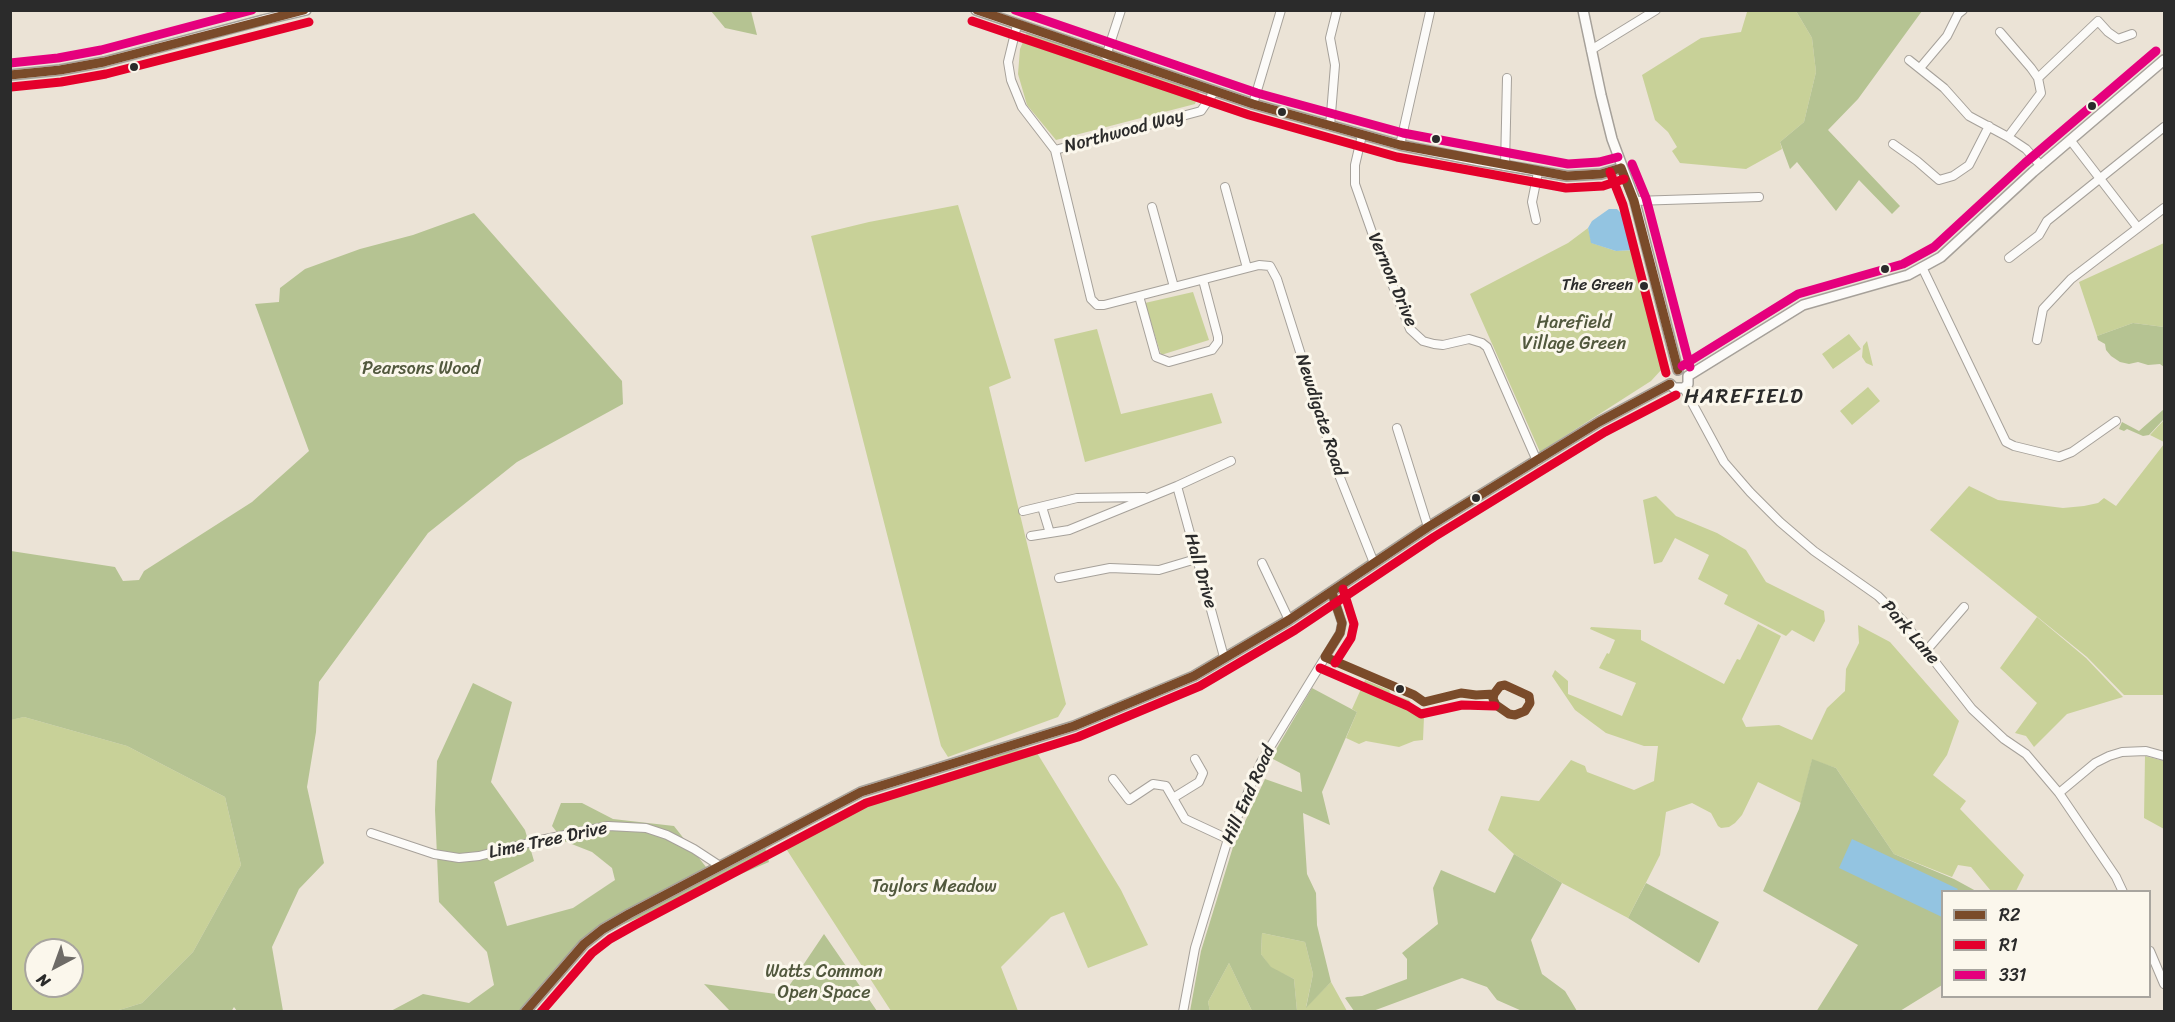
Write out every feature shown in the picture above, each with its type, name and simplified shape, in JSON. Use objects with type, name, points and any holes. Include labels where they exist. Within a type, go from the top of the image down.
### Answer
[{"type":"street","points":[[10,75],[60,70],[104,62],[306,10]]},
{"type":"street","points":[[976,10],[1214,92],[1400,145],[1567,176],[1588,176],[1622,168]]},
{"type":"street","points":[[1106,56],[1121,10]]},
{"type":"street","points":[[1253,104],[1281,10]]},
{"type":"street","points":[[1330,126],[1335,65],[1330,38],[1337,10]]},
{"type":"street","points":[[1583,10],[1601,95],[1634,201],[1678,369]]},
{"type":"street","points":[[1591,50],[1641,14],[1656,10]]},
{"type":"street","points":[[1920,68],[1947,36],[1958,14],[1963,10]]},
{"type":"street","points":[[1400,145],[1430,12]]},
{"type":"street","points":[[2038,78],[2098,21],[2118,39],[2132,34]]},
{"type":"street","name":"Northwood Way","points":[[1017,25],[1008,62],[1011,80],[1022,107],[1055,150],[1201,111],[1214,92]]},
{"type":"street","points":[[2000,32],[2038,78],[2041,93],[2008,137]]},
{"type":"street","points":[[1909,60],[1944,88],[1970,116],[2026,149],[2041,166]]},
{"type":"street","points":[[1688,376],[1803,305],[1908,275],[1941,257],[2041,166],[2164,60]]},
{"type":"street","points":[[1505,166],[1507,78]]},
{"type":"street","points":[[1893,144],[1939,180],[1953,176],[1969,165],[1989,126]]},
{"type":"street","points":[[2009,258],[2039,235],[2047,221],[2164,127]]},
{"type":"street","name":"Vernon Drive","points":[[1362,135],[1354,172],[1355,184],[1410,329],[1423,340],[1434,344],[1443,345],[1469,339],[1487,347],[1537,460]]},
{"type":"street","points":[[2071,141],[2138,228]]},
{"type":"street","points":[[1055,150],[1090,300],[1097,305],[1247,268],[1225,188]]},
{"type":"street","points":[[1536,220],[1532,202],[1538,172]]},
{"type":"street","points":[[1634,201],[1759,197]]},
{"type":"street","points":[[1152,207],[1174,287]]},
{"type":"street","points":[[2037,340],[2043,309],[2071,279],[2164,208]]},
{"type":"street","name":"Newdigate Road","points":[[1247,268],[1259,265],[1270,266],[1277,279],[1339,475],[1374,563]]},
{"type":"street","points":[[1922,267],[2006,442],[2014,447],[2059,457],[2072,453],[2116,421]]},
{"type":"street","points":[[1139,296],[1156,357],[1169,362],[1212,350],[1218,342],[1203,280]]},
{"type":"street","points":[[1670,384],[1670,375],[1678,369]]},
{"type":"street","points":[[1670,384],[1677,389],[1684,388],[1688,384],[1688,376],[1684,371],[1678,369]]},
{"type":"street","points":[[525,1011],[584,944],[629,914],[861,792],[1074,726],[1194,676],[1332,593],[1428,527],[1537,460],[1619,410],[1670,384]]},
{"type":"street","name":"Park Lane","points":[[1684,388],[1724,462],[1750,492],[1814,551],[1878,596],[1903,621],[1972,709],[2004,739],[2026,754],[2060,793],[2122,890]]},
{"type":"street","points":[[1397,428],[1428,527]]},
{"type":"street","points":[[1031,536],[1069,530],[1177,486],[1231,461]]},
{"type":"street","name":"Hall Drive","points":[[1177,486],[1224,657]]},
{"type":"street","points":[[1023,511],[1077,498],[1148,497]]},
{"type":"street","points":[[1042,507],[1050,533]]},
{"type":"street","points":[[1059,578],[1110,568],[1159,570],[1196,559]]},
{"type":"street","points":[[1262,563],[1289,620]]},
{"type":"street","name":"Hill End Road","points":[[1183,1011],[1195,948],[1228,839],[1261,762],[1340,633],[1342,623],[1332,593]]},
{"type":"street","points":[[1926,651],[1964,607]]},
{"type":"street","points":[[2060,793],[2095,764],[2109,756],[2122,752],[2146,751],[2164,756]]},
{"type":"street","points":[[1173,798],[1199,782],[1203,773],[1195,759]]},
{"type":"street","points":[[1113,779],[1129,801],[1152,784],[1166,786],[1185,819],[1228,839]]},
{"type":"street","name":"Lime Tree Drive","points":[[371,833],[434,854],[468,858],[608,825],[646,828],[667,835],[720,866]]},
{"type":"street","points":[[2151,953],[2164,984]]},
{"type":"green space","points":[[1754,10],[1796,11],[1812,38],[1816,72],[1804,122],[1780,142],[1782,149],[1746,169],[1680,163],[1672,151],[1677,147],[1668,132],[1655,120],[1642,75],[1701,38],[1741,32],[1747,12]]},
{"type":"green space","points":[[711,11],[751,11],[757,35],[725,28]]},
{"type":"green space","points":[[1796,11],[1922,11],[1858,99],[1828,130],[1900,206],[1892,214],[1859,180],[1836,211],[1797,162],[1790,169],[1780,142],[1804,122],[1816,72],[1812,38]]},
{"type":"green space","points":[[1028,30],[1200,89],[1195,104],[1056,140],[1027,105],[1018,74],[1020,49]]},
{"type":"green space","points":[[958,205],[1011,378],[989,387],[1066,704],[1058,717],[948,757],[941,746],[811,236]]},
{"type":"green space","name":"Pearsons Wood","points":[[474,213],[622,381],[623,404],[517,462],[428,533],[319,682],[316,732],[307,787],[324,863],[299,889],[272,947],[283,1011],[237,1011],[234,1007],[231,1012],[116,1011],[142,1003],[193,952],[241,865],[225,797],[127,746],[24,717],[11,720],[11,551],[115,567],[123,581],[139,580],[144,571],[252,502],[309,451],[255,304],[279,302],[280,288],[305,269]]},
{"type":"green space","name":"Harefield Village Green","points":[[1588,228],[1592,243],[1616,251],[1635,250],[1662,360],[1662,369],[1651,381],[1540,452],[1470,294],[1568,243]]},
{"type":"green space","points":[[2164,243],[2164,327],[2133,323],[2097,336],[2079,282]]},
{"type":"green space","points":[[1193,292],[1209,340],[1161,355],[1145,303]]},
{"type":"green space","points":[[2133,323],[2164,327],[2164,367],[2160,364],[2120,362],[2106,350],[2105,344],[2098,340],[2097,336]]},
{"type":"green space","points":[[1097,329],[1121,414],[1212,393],[1222,423],[1085,462],[1054,339]]},
{"type":"green space","points":[[1849,334],[1861,349],[1833,369],[1822,354]]},
{"type":"green space","points":[[1867,341],[1873,366],[1866,363],[1862,357],[1863,346]]},
{"type":"green space","points":[[1868,387],[1880,401],[1852,425],[1840,411]]},
{"type":"green space","points":[[2164,409],[2164,419],[2149,435],[2143,436],[2127,429],[2124,431],[2119,429],[2122,422],[2139,431]]},
{"type":"green space","points":[[2164,420],[2164,442],[2150,435]]},
{"type":"green space","points":[[2164,444],[2164,695],[2124,695],[2087,657],[1930,530],[1969,486],[1998,500],[2063,508],[2098,503],[2104,498],[2116,506]]},
{"type":"green space","points":[[1656,496],[1676,516],[1717,533],[1746,550],[1766,582],[1824,611],[1825,621],[1814,642],[1792,630],[1786,636],[1724,604],[1728,595],[1698,579],[1709,555],[1675,538],[1662,562],[1654,564],[1643,500]]},
{"type":"green space","points":[[2037,617],[2086,658],[2123,697],[2067,714],[2034,747],[2026,736],[2015,733],[2037,703],[2000,668]]},
{"type":"green space","points":[[1758,624],[1781,636],[1742,719],[1746,727],[1779,725],[1812,740],[1827,708],[1845,691],[1846,669],[1859,643],[1858,625],[1890,642],[1959,721],[1947,755],[1933,775],[1966,801],[1960,809],[2024,875],[2016,890],[1990,890],[1971,867],[1958,865],[1952,877],[1894,854],[1836,768],[1812,760],[1801,803],[1758,782],[1742,815],[1729,827],[1721,828],[1711,813],[1692,803],[1666,812],[1660,855],[1628,918],[1514,854],[1488,830],[1501,796],[1539,801],[1571,760],[1585,766],[1587,772],[1634,790],[1654,781],[1658,746],[1644,746],[1606,733],[1575,710],[1552,676],[1555,670],[1568,681],[1568,694],[1622,716],[1636,683],[1599,668],[1615,640],[1590,629],[1591,627],[1641,630],[1641,640],[1724,684],[1737,659],[1740,660]]},
{"type":"green space","points":[[1365,680],[1389,690],[1391,694],[1409,700],[1414,710],[1424,717],[1423,740],[1399,747],[1366,741],[1359,744],[1346,738],[1357,712],[1352,709]]},
{"type":"green space","points":[[473,683],[512,702],[491,782],[525,830],[534,861],[494,882],[507,926],[573,908],[615,880],[612,868],[592,852],[564,841],[552,826],[561,803],[582,803],[613,819],[674,826],[706,867],[763,840],[769,862],[582,942],[521,1011],[389,1012],[423,994],[469,1003],[494,985],[487,952],[439,902],[435,810],[437,761]]},
{"type":"green space","points":[[1312,688],[1357,712],[1322,792],[1330,825],[1303,813],[1307,874],[1316,893],[1317,925],[1331,982],[1306,1008],[1313,974],[1305,942],[1262,933],[1261,954],[1271,967],[1294,979],[1297,1011],[1252,1011],[1229,963],[1208,1002],[1210,1011],[1190,1011],[1201,951],[1233,847],[1265,779],[1302,792],[1300,773],[1271,758]]},
{"type":"green space","points":[[24,717],[127,746],[225,797],[241,865],[193,952],[142,1003],[116,1011],[11,1011],[10,720]]},
{"type":"green space","name":"Taylors Meadow","points":[[1034,748],[1121,890],[1148,945],[1088,968],[1064,912],[1051,917],[1001,967],[1018,1011],[891,1011],[785,847],[869,803],[910,786],[1015,750]]},
{"type":"green space","points":[[2145,756],[2164,761],[2164,829],[2144,818]]},
{"type":"green space","points":[[1812,759],[1836,768],[1894,854],[1974,890],[1941,890],[1941,986],[1900,1011],[1816,1012],[1858,945],[1763,891],[1799,809]]},
{"type":"green space","points":[[1514,854],[1562,883],[1531,940],[1542,974],[1565,991],[1577,1011],[1522,1011],[1497,1000],[1487,987],[1462,978],[1373,1011],[1354,1011],[1345,998],[1362,996],[1407,979],[1407,959],[1402,953],[1438,924],[1433,888],[1441,870],[1495,893]]},
{"type":"green space","points":[[1646,883],[1719,922],[1699,963],[1628,918]]},
{"type":"green space","points":[[1262,933],[1305,942],[1313,974],[1306,1007],[1331,982],[1347,1011],[1297,1011],[1294,979],[1271,968],[1261,954]]},
{"type":"green space","name":"Watts Common Open Space","points":[[824,934],[877,1011],[730,1011],[704,984],[783,995]]},
{"type":"green space","points":[[1229,963],[1252,1011],[1210,1011],[1208,1002]]},
{"type":"water","points":[[1609,209],[1617,209],[1621,213],[1626,221],[1635,250],[1616,251],[1591,243],[1588,228],[1592,221]]},
{"type":"water","points":[[1852,839],[1958,889],[1941,890],[1941,917],[1839,868]]},
{"type":"transit line","name":"331","points":[[10,63],[58,58],[101,50],[252,10]]},
{"type":"transit line","name":"R2","points":[[10,75],[60,70],[104,62],[304,10]]},
{"type":"transit line","name":"R2","points":[[977,10],[1253,104],[1400,145],[1567,176],[1601,174],[1621,168]]},
{"type":"transit line","name":"331","points":[[1015,10],[1257,93],[1403,133],[1568,164],[1599,162],[1618,157]]},
{"type":"transit line","name":"R1","points":[[972,21],[1249,115],[1397,157],[1566,188],[1603,186],[1624,179]]},
{"type":"transit line","name":"R1","points":[[11,87],[61,82],[106,74],[309,22]]},
{"type":"transit line","name":"331","points":[[1682,366],[1798,294],[1903,264],[1934,247],[2025,163],[2156,51]]},
{"type":"transit line","name":"331","points":[[1632,164],[1646,198],[1690,367]]},
{"type":"transit line","name":"R2","points":[[1621,168],[1634,201],[1678,370]]},
{"type":"transit line","name":"R1","points":[[1610,172],[1623,205],[1666,373]]},
{"type":"transit line","name":"R2","points":[[525,1012],[584,944],[603,929],[629,914],[861,792],[1074,726],[1194,676],[1289,620],[1428,527],[1599,422],[1670,384]]},
{"type":"transit line","name":"R1","points":[[541,1012],[592,953],[610,939],[635,925],[866,803],[1078,737],[1200,686],[1295,630],[1434,537],[1605,432],[1676,395]]},
{"type":"transit line","name":"R1","points":[[1335,663],[1351,638],[1354,624],[1343,589]]},
{"type":"transit line","name":"R2","points":[[1325,657],[1340,633],[1342,623],[1332,593]]},
{"type":"transit line","name":"R2","points":[[1325,657],[1414,695],[1424,702],[1461,693],[1494,694]]},
{"type":"transit line","name":"R1","points":[[1320,668],[1408,706],[1421,714],[1462,705],[1495,706]]},
{"type":"transit line","name":"R2","points":[[1505,685],[1529,696],[1530,703],[1525,711],[1515,715],[1509,714],[1496,705],[1493,699],[1494,694],[1500,686],[1505,685]]},
{"type":"place","name":"The Green","points":[[1644,286]]},
{"type":"district","name":"HAREFIELD","points":[[1744,398]]}]
